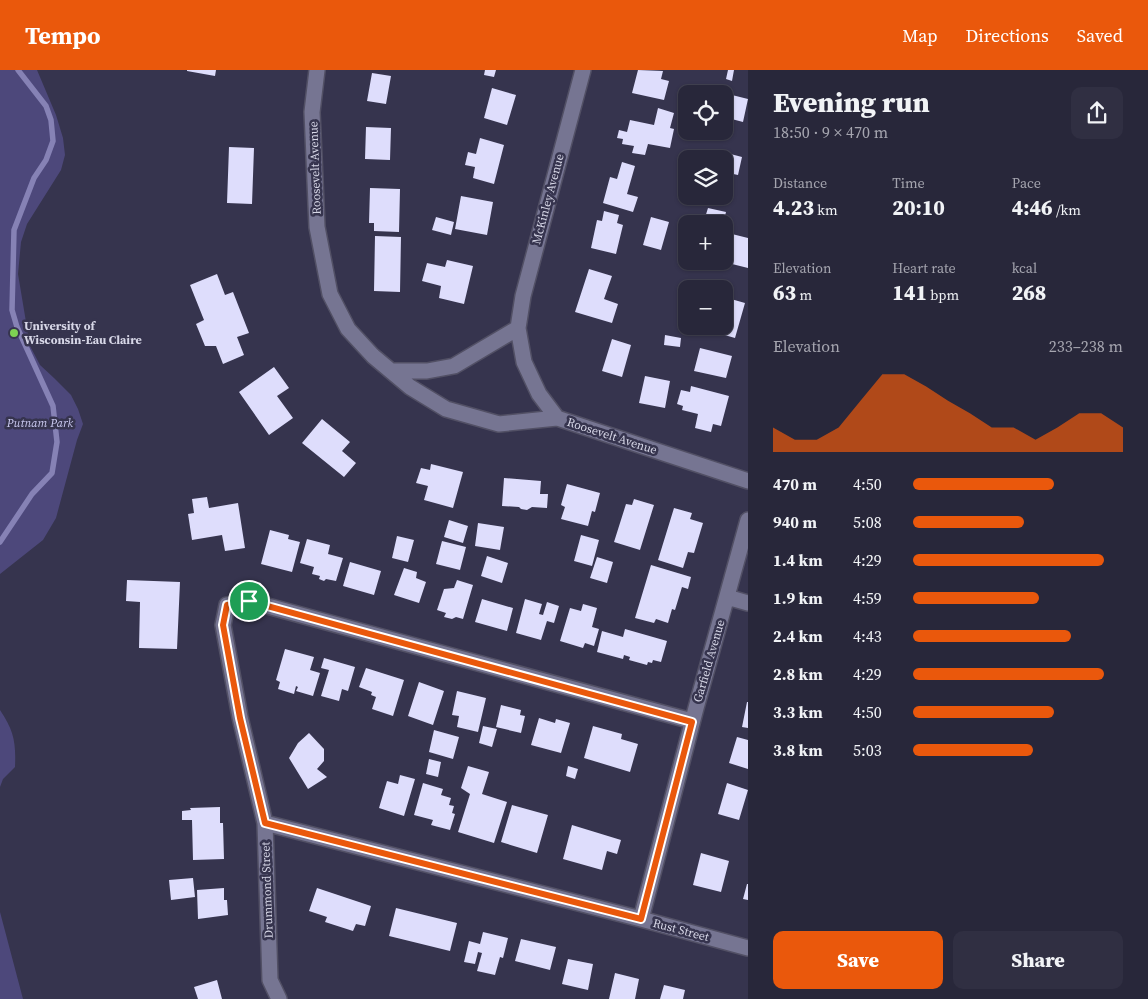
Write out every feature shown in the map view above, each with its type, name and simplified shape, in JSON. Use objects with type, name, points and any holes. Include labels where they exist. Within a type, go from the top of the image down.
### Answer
[{"type":"street","name":"Roosevelt Avenue","points":[[317,70],[312,112],[317,227],[330,294],[348,329],[373,356],[410,387],[446,409],[500,424],[557,418],[748,481]]},
{"type":"street","name":"McKinley Avenue","points":[[557,418],[539,394],[524,362],[518,328],[523,296],[583,70]]},
{"type":"street","points":[[392,371],[427,372],[454,366],[518,328]]},
{"type":"street","name":"Garfield Avenue","points":[[641,919],[692,722],[748,520]]},
{"type":"street","points":[[727,597],[748,603]]},
{"type":"street","name":"Drummond Street","points":[[279,999],[270,980],[265,823],[240,718],[223,625],[227,605],[249,601],[692,722]]},
{"type":"street","name":"Rust Street","points":[[265,823],[748,948]]},
{"type":"green space","name":"Putnam Park","points":[[0,70],[37,70],[56,115],[63,138],[65,155],[61,170],[27,224],[21,242],[18,274],[30,346],[40,365],[71,395],[83,424],[56,518],[43,540],[0,574]]},
{"type":"green space","points":[[0,710],[11,731],[14,744],[15,767],[3,779],[0,787]]},
{"type":"green space","points":[[0,912],[23,999],[0,999]]},
{"type":"building","points":[[187,70],[216,70],[215,76]]},
{"type":"building","points":[[485,70],[496,70],[494,77],[484,75]]},
{"type":"building","points":[[638,70],[663,71],[661,79],[669,81],[664,100],[632,93]]},
{"type":"building","points":[[728,70],[734,70],[732,81],[726,79]]},
{"type":"building","points":[[372,73],[391,76],[386,104],[367,101]]},
{"type":"building","points":[[492,88],[516,95],[507,125],[484,118]]},
{"type":"building","points":[[733,95],[748,99],[743,122],[733,119]]},
{"type":"building","points":[[658,108],[674,113],[670,128],[674,129],[670,148],[648,144],[645,155],[632,153],[634,146],[622,144],[623,139],[617,138],[619,130],[627,132],[630,120],[654,125]]},
{"type":"building","points":[[366,127],[391,128],[390,160],[365,159]]},
{"type":"building","points":[[480,138],[504,145],[494,184],[473,178],[475,167],[465,165],[468,152],[476,154]]},
{"type":"building","points":[[229,147],[254,148],[252,204],[227,203]]},
{"type":"building","points":[[733,155],[742,157],[738,175],[733,174]]},
{"type":"building","points":[[622,162],[635,166],[627,194],[638,197],[633,212],[603,203],[610,177],[617,179]]},
{"type":"building","points":[[370,188],[400,189],[399,232],[374,231],[374,223],[369,223]]},
{"type":"building","points":[[461,196],[493,202],[487,235],[455,229]]},
{"type":"building","points":[[708,208],[726,212],[725,215],[706,215]]},
{"type":"building","points":[[604,211],[619,215],[617,223],[623,225],[616,254],[591,248],[597,220],[602,221]]},
{"type":"building","points":[[436,217],[454,222],[451,235],[432,230]]},
{"type":"building","points":[[651,217],[669,222],[661,250],[643,245]]},
{"type":"building","points":[[733,234],[748,238],[748,268],[733,264]]},
{"type":"building","points":[[375,236],[401,237],[400,292],[374,291]]},
{"type":"building","points":[[447,260],[473,266],[464,304],[439,298],[441,286],[422,281],[427,263],[445,267]]},
{"type":"building","points":[[589,269],[612,276],[604,299],[618,304],[612,323],[575,312]]},
{"type":"building","points":[[217,274],[225,295],[233,292],[249,333],[237,337],[244,355],[223,364],[216,346],[205,346],[196,324],[204,320],[190,285]]},
{"type":"building","points":[[733,300],[745,303],[735,338],[724,335],[733,335]]},
{"type":"building","points":[[665,335],[681,338],[680,347],[664,345]]},
{"type":"building","points":[[612,339],[631,345],[622,377],[602,371]]},
{"type":"building","points":[[700,348],[732,356],[726,378],[694,371]]},
{"type":"building","points":[[274,367],[289,388],[277,396],[293,418],[269,435],[239,392]]},
{"type":"building","points":[[645,376],[670,381],[665,408],[639,403]]},
{"type":"building","points":[[691,386],[729,396],[721,426],[713,424],[711,432],[695,428],[698,414],[682,410],[683,406],[677,404],[681,390],[690,392]]},
{"type":"building","points":[[322,419],[350,442],[342,451],[356,463],[344,477],[302,443]]},
{"type":"building","points":[[431,464],[463,472],[453,508],[424,500],[428,486],[416,483],[421,468],[430,470]]},
{"type":"building","points":[[504,478],[541,481],[540,494],[548,494],[547,508],[532,507],[527,510],[519,507],[502,506]]},
{"type":"building","points":[[567,484],[600,493],[595,512],[592,511],[588,526],[561,519],[565,507],[561,505]]},
{"type":"building","points":[[207,497],[209,508],[238,503],[245,548],[225,551],[222,535],[192,540],[188,514],[194,513],[192,499]]},
{"type":"building","points":[[634,499],[654,505],[640,550],[614,542],[626,504],[632,505]]},
{"type":"building","points":[[674,508],[692,513],[690,519],[703,523],[694,553],[688,552],[683,568],[658,560]]},
{"type":"building","points":[[449,520],[468,526],[463,543],[444,537]]},
{"type":"building","points":[[478,523],[504,527],[500,550],[475,546]]},
{"type":"building","points":[[270,530],[289,535],[288,539],[300,542],[292,572],[261,564]]},
{"type":"building","points":[[581,535],[599,540],[592,566],[574,561]]},
{"type":"building","points":[[397,536],[414,540],[408,562],[392,558]]},
{"type":"building","points":[[307,539],[330,545],[328,554],[343,558],[336,581],[319,579],[320,576],[312,574],[314,567],[300,563]]},
{"type":"building","points":[[442,541],[466,547],[460,570],[436,564]]},
{"type":"building","points":[[487,556],[508,563],[502,583],[481,576]]},
{"type":"building","points":[[597,557],[613,562],[607,583],[590,578]]},
{"type":"building","points":[[350,562],[381,571],[374,595],[343,586]]},
{"type":"building","points":[[651,565],[691,577],[688,589],[682,587],[675,610],[672,609],[668,623],[656,619],[654,623],[635,618]]},
{"type":"building","points":[[404,568],[417,572],[416,578],[426,582],[419,603],[394,595]]},
{"type":"building","points":[[127,580],[180,582],[177,649],[139,648],[140,602],[126,601]]},
{"type":"building","points":[[457,580],[473,585],[463,619],[444,617],[446,613],[437,610],[444,589],[454,588]]},
{"type":"building","points":[[482,599],[513,608],[507,631],[475,622]]},
{"type":"building","points":[[525,599],[542,604],[539,614],[543,615],[547,602],[559,606],[554,623],[547,621],[541,640],[516,633]]},
{"type":"building","points":[[583,604],[597,608],[592,627],[599,629],[594,646],[585,643],[583,648],[560,641],[570,608],[581,611]]},
{"type":"building","points":[[625,629],[667,641],[661,662],[653,660],[652,663],[648,662],[647,665],[629,660],[630,657],[624,655],[623,659],[597,652],[602,631],[623,637]]},
{"type":"building","points":[[285,649],[314,657],[310,670],[320,673],[313,696],[296,691],[298,687],[296,686],[294,694],[278,689],[280,682],[276,680]]},
{"type":"building","points":[[324,658],[355,667],[348,691],[342,689],[339,701],[321,696],[329,670],[321,668]]},
{"type":"building","points":[[366,668],[404,680],[393,716],[372,709],[376,697],[371,695],[372,692],[359,687]]},
{"type":"building","points":[[419,682],[444,691],[433,725],[408,716]]},
{"type":"building","points":[[457,691],[486,698],[478,732],[457,727],[459,716],[452,715]]},
{"type":"building","points":[[748,702],[748,728],[742,727]]},
{"type":"building","points":[[501,705],[521,710],[520,715],[525,716],[521,733],[496,727]]},
{"type":"building","points":[[539,718],[555,723],[556,719],[570,723],[561,753],[531,745]]},
{"type":"building","points":[[483,726],[497,729],[492,747],[479,743]]},
{"type":"building","points":[[593,726],[622,734],[621,739],[638,744],[630,772],[584,758]]},
{"type":"building","points":[[434,730],[459,737],[453,759],[429,752]]},
{"type":"building","points":[[309,733],[324,749],[324,761],[317,769],[327,777],[308,789],[289,758],[298,743]]},
{"type":"building","points":[[737,737],[748,740],[748,769],[729,763]]},
{"type":"building","points":[[429,759],[441,762],[438,777],[426,774]]},
{"type":"building","points":[[468,766],[489,772],[482,794],[507,802],[494,843],[458,832],[470,794],[461,788]]},
{"type":"building","points":[[568,766],[578,769],[575,779],[566,776]]},
{"type":"building","points":[[400,775],[415,779],[404,816],[379,808],[387,781],[398,784]]},
{"type":"building","points":[[423,783],[443,789],[441,795],[451,798],[449,805],[454,806],[452,813],[455,814],[450,830],[431,825],[433,820],[414,815]]},
{"type":"building","points":[[727,783],[748,790],[739,820],[718,814]]},
{"type":"building","points":[[512,805],[548,815],[537,853],[501,842]]},
{"type":"building","points":[[220,807],[220,823],[223,823],[224,859],[193,860],[192,820],[182,820],[182,811],[191,810],[190,808]]},
{"type":"building","points":[[572,825],[621,840],[617,854],[607,851],[602,870],[563,859]]},
{"type":"building","points":[[701,853],[729,861],[721,892],[693,885]]},
{"type":"building","points":[[193,878],[195,897],[171,900],[169,880]]},
{"type":"building","points":[[748,884],[748,900],[743,899]]},
{"type":"building","points":[[224,888],[224,900],[227,900],[228,915],[198,919],[197,890]]},
{"type":"building","points":[[317,888],[371,906],[365,926],[356,924],[353,931],[325,922],[327,917],[309,911]]},
{"type":"building","points":[[396,908],[457,923],[450,951],[389,936]]},
{"type":"building","points":[[483,932],[508,938],[503,958],[500,957],[495,975],[477,971],[482,953],[478,952],[475,964],[464,962],[469,941],[480,944]]},
{"type":"building","points":[[521,939],[556,947],[550,970],[515,961]]},
{"type":"building","points":[[568,959],[593,964],[588,990],[562,984]]},
{"type":"building","points":[[615,973],[639,979],[635,999],[609,999]]},
{"type":"building","points":[[217,980],[222,999],[198,999],[194,987]]},
{"type":"building","points":[[664,985],[685,990],[683,999],[660,999]]},
{"type":"waterway","points":[[0,542],[32,494],[52,473],[57,442],[53,406],[17,327],[12,310],[14,230],[34,178],[46,160],[53,141],[51,120],[46,106],[18,70]]},
{"type":"place","name":"University of Wisconsin-Eau Claire","points":[[14,333]]},
{"type":"route","points":[[249,601],[692,722],[641,919],[265,823],[240,718],[223,625],[227,605],[249,601]]}]
